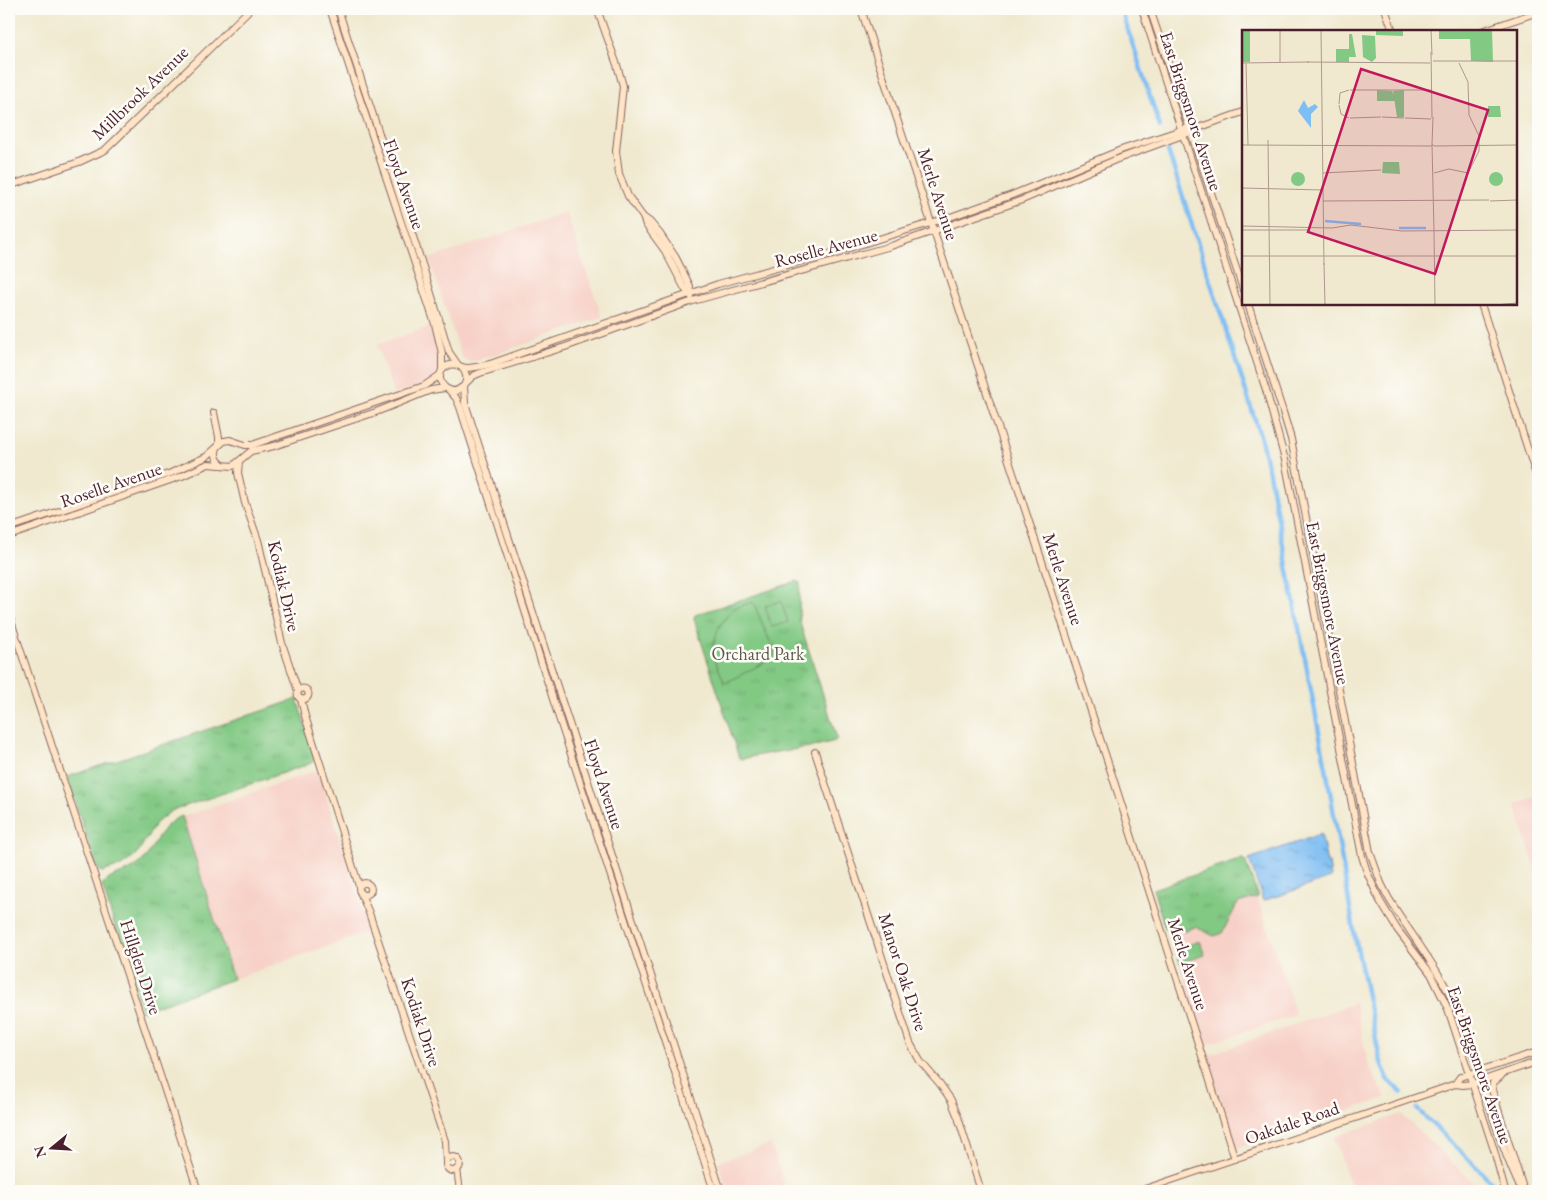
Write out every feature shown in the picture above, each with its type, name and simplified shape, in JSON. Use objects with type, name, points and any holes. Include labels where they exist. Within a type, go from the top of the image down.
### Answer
[{"type":"street","name":"Millbrook Avenue","points":[[9,186],[79,162],[105,150],[250,9]]},
{"type":"street","name":"Floyd Avenue","points":[[330,9],[441,347],[443,357],[441,373]]},
{"type":"street","name":"Floyd Avenue","points":[[338,9],[450,353],[460,366]]},
{"type":"street","points":[[597,9],[622,78],[623,94],[616,142],[618,170],[628,196],[673,252],[690,286],[690,294],[693,301]]},
{"type":"street","name":"Merle Avenue","points":[[861,9],[1111,772],[1234,1159]]},
{"type":"street","name":"East Briggsmore Avenue","points":[[1142,9],[1264,382],[1280,442],[1362,856],[1383,908],[1431,974],[1449,1012],[1500,1168],[1505,1191]]},
{"type":"street","name":"East Briggsmore Avenue","points":[[1150,9],[1192,129],[1242,286]]},
{"type":"street","points":[[1385,9],[1393,30]]},
{"type":"street","points":[[1485,30],[1538,12]]},
{"type":"street","name":"Roselle Avenue","points":[[465,384],[475,375],[603,334],[693,301],[850,258],[934,231],[1016,202],[1192,129],[1242,112]]},
{"type":"street","name":"Roselle Avenue","points":[[460,366],[474,368],[490,364],[743,277],[843,250],[932,223],[1012,195],[1121,150],[1182,133]]},
{"type":"street","points":[[404,233],[408,234],[419,268],[423,267]]},
{"type":"street","points":[[425,296],[430,295],[437,319],[440,322]]},
{"type":"street","name":"East Briggsmore Avenue","points":[[1248,305],[1283,412],[1290,440],[1370,852],[1388,897],[1443,982],[1453,1001],[1467,1034],[1504,1153],[1523,1191]]},
{"type":"street","points":[[1481,305],[1538,481]]},
{"type":"street","points":[[218,446],[224,441],[233,441],[249,445],[258,443],[424,386],[450,365],[460,366],[466,374],[465,384],[456,391],[447,389],[432,390],[376,412],[274,446],[255,450],[247,454],[240,461],[233,466],[225,466],[217,458],[216,454],[219,437],[214,413],[224,435],[233,441],[240,446],[242,451],[240,461]]},
{"type":"street","points":[[441,373],[441,382],[447,389]]},
{"type":"street","name":"Floyd Avenue","points":[[465,384],[465,403],[721,1191]]},
{"type":"street","name":"Floyd Avenue","points":[[447,389],[456,398],[460,407],[558,718],[714,1191]]},
{"type":"street","name":"Roselle Avenue","points":[[9,530],[20,524],[171,473],[203,459],[218,446]]},
{"type":"street","name":"Kodiak Drive","points":[[240,461],[238,475],[245,503]]},
{"type":"street","name":"Roselle Avenue","points":[[9,536],[182,476],[207,464],[225,466]]},
{"type":"street","name":"Kodiak Drive","points":[[225,466],[233,473],[258,540],[282,643],[294,677],[301,690]]},
{"type":"street","name":"Hillglen Drive","points":[[9,615],[198,1191]]},
{"type":"street","points":[[305,698],[298,695],[301,690],[308,692],[305,698],[307,721],[354,867],[359,891],[365,895],[370,893],[371,887],[354,867]]},
{"type":"street","name":"Manor Oak Drive","points":[[815,752],[910,1044],[920,1061],[951,1100],[981,1191]]},
{"type":"street","points":[[359,886],[366,882]]},
{"type":"street","name":"Kodiak Drive","points":[[369,913],[370,893]]},
{"type":"street","name":"Kodiak Drive","points":[[361,894],[445,1141],[454,1158],[459,1162],[454,1170]]},
{"type":"street","name":"Oakdale Road","points":[[1141,1191],[1456,1084],[1463,1086],[1472,1084],[1505,1073],[1536,1062],[1538,1057],[1534,1053],[1478,1071],[1460,1077],[1456,1084]]},
{"type":"street","points":[[1505,1073],[1493,1084],[1492,1090],[1523,1191]]},
{"type":"street","name":"Kodiak Drive","points":[[445,1141],[446,1162]]},
{"type":"street","points":[[454,1158],[446,1162],[446,1166],[454,1170],[460,1191]]},
{"type":"shaded area","points":[[566,212],[602,317],[476,361],[469,362],[463,359],[429,259]]},
{"type":"shaded area","points":[[434,325],[441,365],[435,378],[426,384],[394,395],[377,345]]},
{"type":"shaded area","points":[[315,771],[319,773],[369,932],[233,979],[182,817]]},
{"type":"shaded area","points":[[1538,796],[1538,877],[1515,804]]},
{"type":"shaded area","points":[[1242,859],[1245,860],[1296,1015],[1206,1045],[1202,1043],[1177,955],[1172,950],[1153,889]]},
{"type":"shaded area","points":[[1355,1003],[1369,1066],[1386,1098],[1237,1148],[1206,1056]]},
{"type":"shaded area","points":[[1401,1114],[1475,1184],[1467,1191],[1355,1191],[1348,1179],[1334,1137]]},
{"type":"shaded area","points":[[771,1144],[786,1191],[728,1191],[718,1162]]},
{"type":"green space","name":"Orchard Park","points":[[797,581],[800,583],[800,623],[837,738],[835,741],[823,744],[742,759],[739,758],[694,619],[695,615]]},
{"type":"green space","points":[[781,601],[788,622],[772,627],[765,606]]},
{"type":"green space","points":[[753,602],[774,651],[774,656],[725,683],[711,652],[719,627],[732,609]]},
{"type":"green space","points":[[297,699],[315,757],[312,763],[171,811],[156,823],[138,852],[131,859],[121,866],[102,872],[97,869],[67,777]]},
{"type":"green space","points":[[182,816],[233,979],[142,1011],[102,886],[109,879],[138,865],[167,826],[173,820]]},
{"type":"green space","points":[[1242,859],[1245,860],[1258,897],[1238,903],[1222,933],[1214,936],[1196,927],[1170,934],[1168,927],[1165,928],[1153,889]]},
{"type":"green space","points":[[1200,941],[1205,955],[1180,963],[1176,949]]},
{"type":"water","points":[[1321,834],[1331,878],[1263,901],[1249,859]]},
{"type":"waterway","points":[[1121,9],[1160,127]]},
{"type":"waterway","points":[[1168,151],[1260,435],[1326,768],[1355,937],[1380,1059],[1387,1079],[1402,1093]]},
{"type":"waterway","points":[[1417,1109],[1495,1185]]}]
